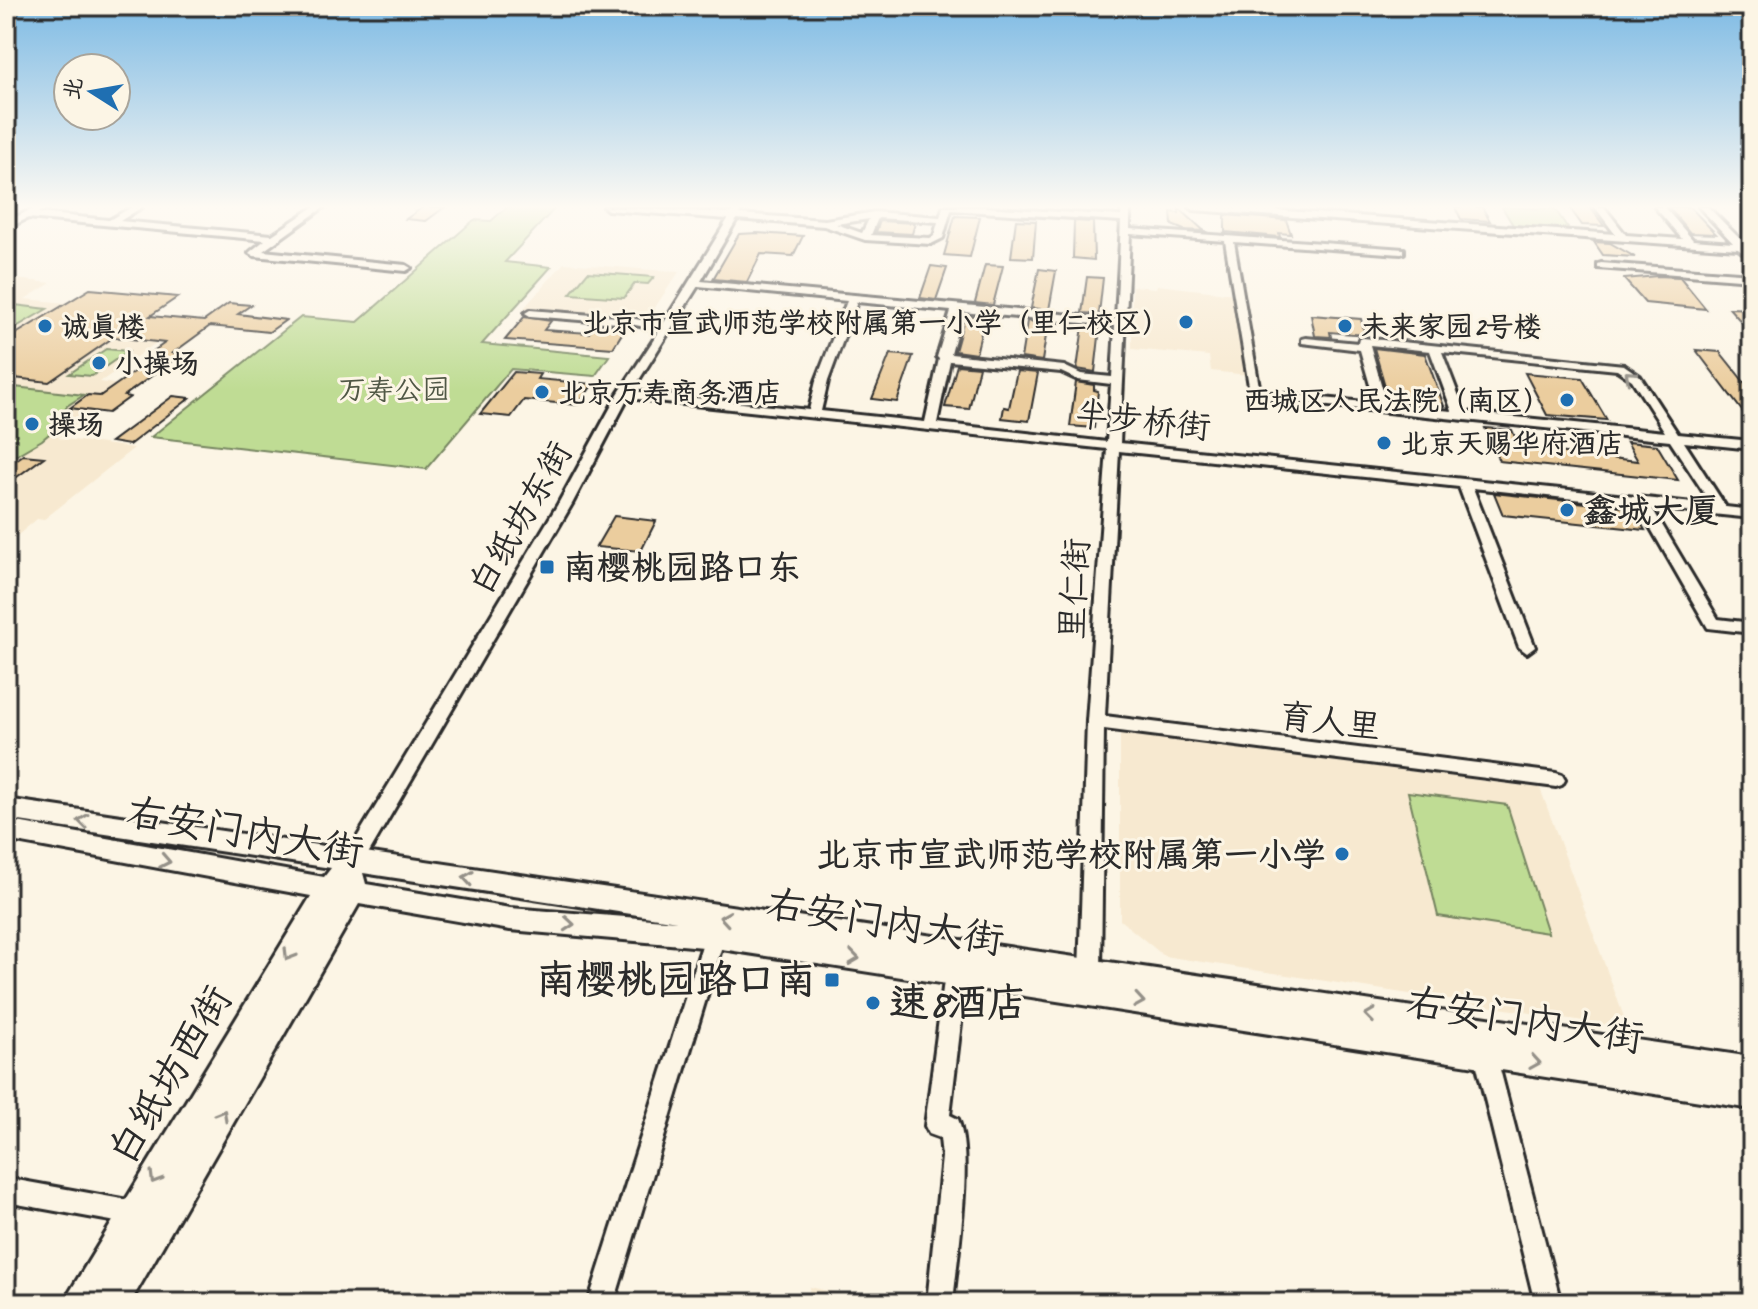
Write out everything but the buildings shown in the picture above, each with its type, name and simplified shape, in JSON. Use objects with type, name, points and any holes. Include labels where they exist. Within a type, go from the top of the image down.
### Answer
[{"type":"main road","name":"右安门内大街","points":[[8,827],[354,860],[1090,974],[1752,1071]]},
{"type":"main road","name":"右安门内大街","points":[[8,827],[510,919],[715,936],[1752,1095]]},
{"type":"main road","points":[[341,890],[354,860]]},
{"type":"main road","name":"白纸坊西街","points":[[79,1303],[133,1213],[341,890]]},
{"type":"main road","name":"白纸坊西街","points":[[112,1303],[341,890]]},
{"type":"street","name":"白纸坊东街","points":[[354,860],[565,504],[624,394],[703,268]]},
{"type":"street","name":"里仁街","points":[[1090,974],[1096,721],[1123,268]]},
{"type":"street","name":"半步桥街","points":[[1234,268],[1255,395],[1752,445]]},
{"type":"street","points":[[1630,268],[1752,277]]},
{"type":"street","points":[[695,283],[1121,323]]},
{"type":"street","points":[[814,413],[822,381],[854,297]]},
{"type":"street","points":[[930,425],[943,377],[943,357],[957,310]]},
{"type":"street","points":[[530,313],[630,321],[667,328]]},
{"type":"street","points":[[1306,341],[1365,347]]},
{"type":"street","points":[[1382,407],[1363,341],[1620,367],[1636,378],[1722,511]]},
{"type":"street","points":[[1434,347],[1460,416]]},
{"type":"street","points":[[943,357],[1064,369],[1078,377],[1117,381]]},
{"type":"street","name":"半步桥街","points":[[624,394],[1752,514]]},
{"type":"street","points":[[1464,483],[1527,647]]},
{"type":"street","points":[[1642,502],[1713,624],[1752,628]]},
{"type":"street","name":"育人里","points":[[1096,721],[1556,780]]},
{"type":"street","points":[[601,1303],[715,936]]},
{"type":"street","points":[[940,1303],[954,1157],[950,1127],[937,1126],[956,973]]},
{"type":"street","points":[[1485,1054],[1548,1303]]},
{"type":"street","points":[[6,1190],[133,1213]]},
{"type":"shaded area","points":[[559,268],[679,272],[647,319],[524,308]]},
{"type":"shaded area","points":[[6,278],[51,283],[25,299],[88,305],[112,290],[178,297],[147,315],[189,320],[100,382],[128,386],[58,438],[134,448],[43,520],[37,519],[6,545]]},
{"type":"shaded area","name":"北京市宣武师范学校附属第一小学（里仁校区）","points":[[1157,285],[1235,294],[1248,375],[1211,371],[1209,356],[1132,349],[1132,286],[1156,288]]},
{"type":"shaded area","name":"北京市宣武师范学校附属第一小学","points":[[1120,734],[1540,788],[1628,1028],[1164,956],[1120,920]]},
{"type":"shaded area","points":[[810,1287],[876,1302],[876,1303],[806,1303]]},
{"type":"green space","name":"万寿公园","points":[[419,268],[550,268],[482,344],[609,356],[595,376],[511,369],[426,469],[151,437],[301,317],[358,322]]},
{"type":"green space","points":[[588,272],[654,277],[648,284],[635,283],[624,298],[570,294]]},
{"type":"green space","points":[[7,304],[47,309],[6,333]]},
{"type":"green space","name":"小操场","points":[[106,349],[128,351],[92,376],[69,374]]},
{"type":"green space","name":"操场","points":[[6,386],[84,395],[67,406],[56,428],[42,440],[6,461]]},
{"type":"green space","points":[[1408,792],[1507,805],[1548,933],[1438,916]]},
{"type":"place","name":"北京市宣武师范学校附属第一小学（里仁校区）","points":[[1186,322]]},
{"type":"place","name":"诚真楼","points":[[45,326]]},
{"type":"place","name":"未来家园2号楼","points":[[1345,326]]},
{"type":"place","name":"小操场","points":[[99,363]]},
{"type":"place","name":"北京万寿商务酒店","points":[[542,392]]},
{"type":"place","name":"西城区人民法院（南区）","points":[[1567,400]]},
{"type":"place","name":"操场","points":[[32,424]]},
{"type":"place","name":"北京天赐华府酒店","points":[[1384,443]]},
{"type":"place","name":"鑫城大厦","points":[[1567,510]]},
{"type":"place","name":"南樱桃园路口东","points":[[547,567]]},
{"type":"place","name":"北京市宣武师范学校附属第一小学","points":[[1342,854]]},
{"type":"place","name":"南樱桃园路口南","points":[[832,980]]},
{"type":"place","name":"速8酒店","points":[[873,1003]]}]
